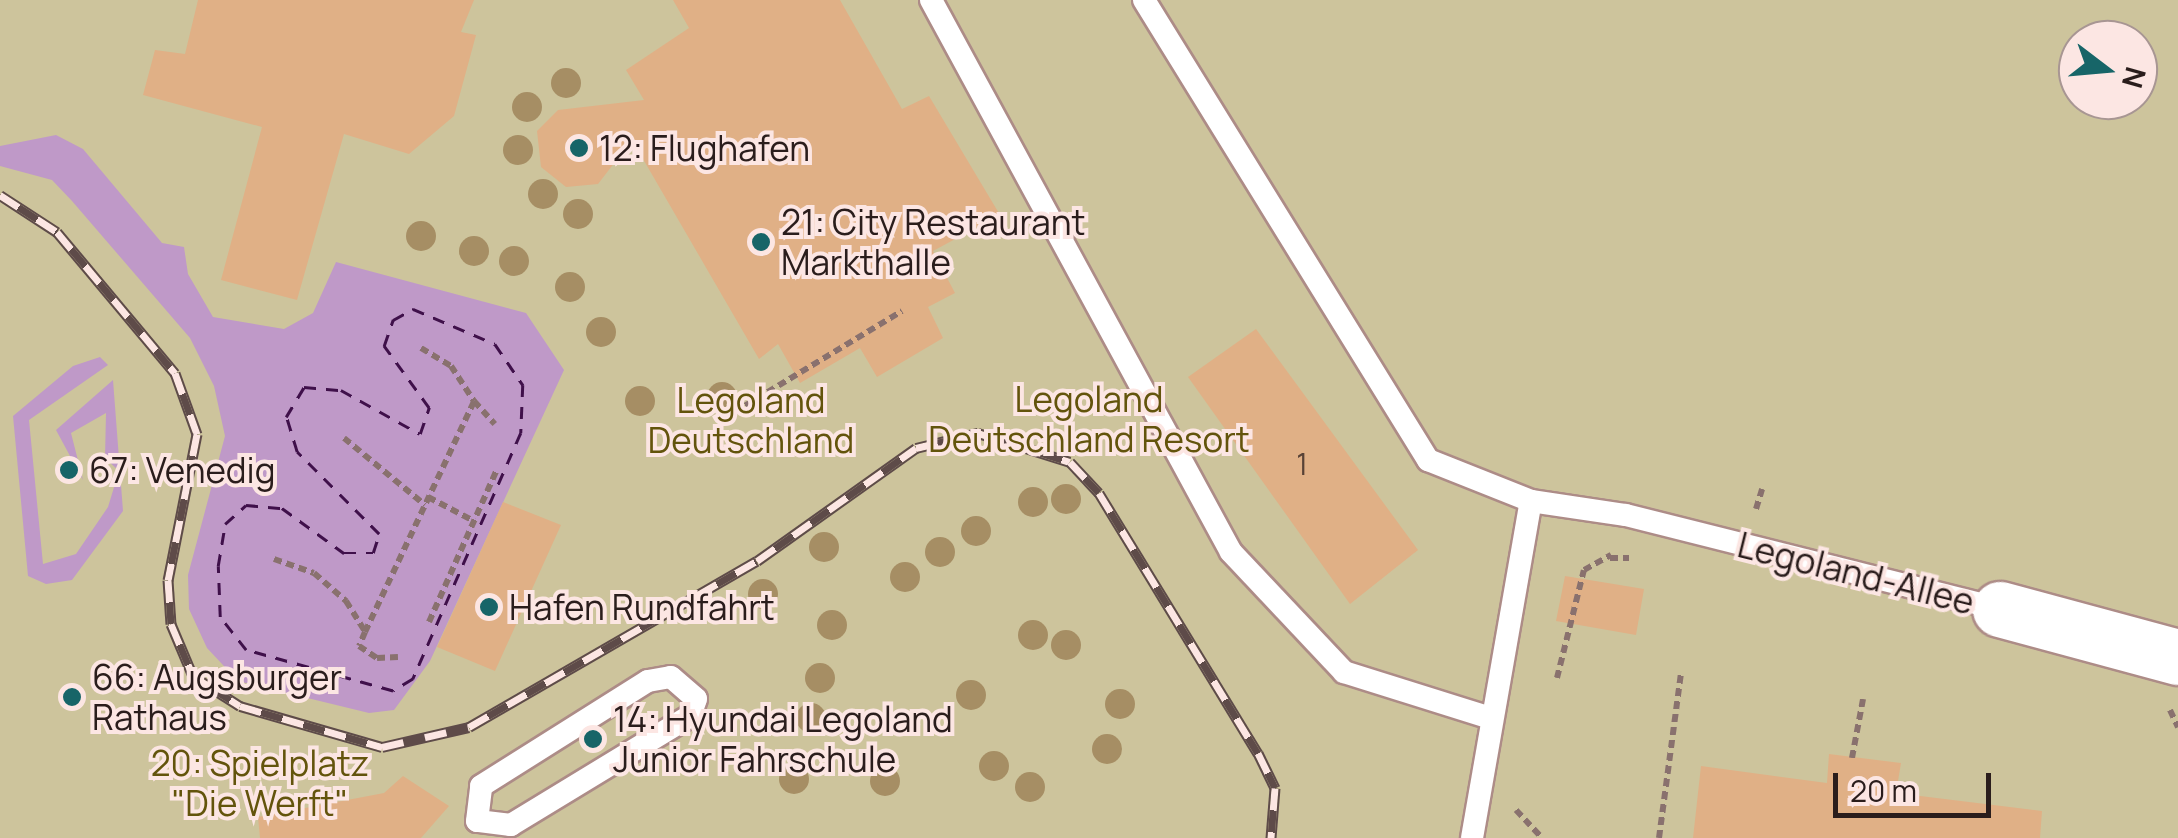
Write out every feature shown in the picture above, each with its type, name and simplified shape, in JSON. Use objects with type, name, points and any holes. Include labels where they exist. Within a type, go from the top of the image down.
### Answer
[{"type":"street","name":"Legoland-Allee","points":[[2000,609],[2178,657]]},
{"type":"lane","points":[[931,0],[1230,552],[1344,672],[1488,717]]},
{"type":"lane","name":"Legoland-Allee","points":[[1144,0],[1428,460],[1530,501],[1626,515],[2000,609]]},
{"type":"lane","points":[[1472,838],[1488,717],[1530,501]]},
{"type":"lane","points":[[648,681],[688,683],[696,698],[690,716],[654,742],[511,825],[476,821],[481,786],[648,681]]},
{"type":"path","points":[[723,419],[902,311]]},
{"type":"path","points":[[421,348],[452,366],[474,401],[495,424]]},
{"type":"path","points":[[398,657],[376,658],[359,646],[474,401]]},
{"type":"path","points":[[344,438],[427,501],[474,520]]},
{"type":"path","points":[[429,622],[497,469]]},
{"type":"path","points":[[1557,678],[1584,570],[1610,558],[1626,515]]},
{"type":"path","points":[[274,559],[314,573],[365,632]]},
{"type":"path","points":[[1660,838],[1681,674]]},
{"type":"path","points":[[1852,758],[1863,699]]},
{"type":"green space","name":"Legoland Deutschland","points":[[0,0],[2178,0],[2178,838],[0,838]]},
{"type":"shaded area","points":[[56,135],[83,149],[162,243],[184,247],[188,274],[213,317],[284,329],[313,313],[336,262],[526,313],[564,370],[430,661],[394,710],[369,713],[238,681],[207,648],[189,609],[188,575],[225,436],[214,386],[190,338],[52,180],[0,166],[0,146]]},
{"type":"shaded area","points":[[100,357],[108,365],[29,420],[43,564],[76,554],[108,507],[119,471],[105,458],[106,413],[71,433],[83,480],[56,430],[113,380],[123,511],[72,580],[46,584],[28,576],[13,416],[73,366]]},
{"type":"building","points":[[198,0],[474,0],[461,32],[476,35],[454,116],[409,154],[344,134],[297,300],[221,280],[262,127],[143,95],[155,50],[185,54]]},
{"type":"building","points":[[673,0],[840,0],[902,109],[929,96],[1000,215],[933,251],[955,293],[928,307],[943,338],[877,377],[860,348],[800,383],[778,344],[759,359],[632,140],[598,184],[566,187],[541,167],[537,131],[558,110],[644,100],[626,70],[689,28]]},
{"type":"building","points":[[1256,329],[1418,550],[1350,604],[1188,377]]},
{"type":"building","name":"Hafen Rundfahrt","points":[[503,502],[561,525],[495,671],[437,647]]},
{"type":"building","points":[[1565,576],[1644,589],[1636,635],[1556,621]]},
{"type":"building","points":[[1829,754],[1901,763],[1896,793],[2042,811],[2040,838],[1693,838],[1701,766],[1827,783]]},
{"type":"building","points":[[403,776],[449,806],[421,838],[260,838],[258,817],[384,793]]},
{"type":"ferry route","points":[[413,309],[495,344],[523,385],[521,433],[413,679],[393,691],[246,650],[220,617],[218,566],[225,524],[246,505],[282,508],[344,553],[373,553],[379,534],[297,452],[286,417],[304,387],[341,390],[420,434],[429,408],[384,346],[393,320],[413,309]]},
{"type":"railway","points":[[0,195],[57,232],[175,373],[197,434],[168,580],[171,624],[193,676],[240,706],[382,747],[469,727],[757,561],[916,448],[978,433],[1070,462],[1099,493],[1258,753],[1275,788],[1271,838]]},
{"type":"place","name":"12: Flughafen","points":[[579,148]]},
{"type":"place","name":"21: City Restaurant Markthalle","points":[[761,242]]},
{"type":"place","name":"67: Venedig","points":[[69,470]]},
{"type":"place","name":"Hafen Rundfahrt","points":[[489,607]]},
{"type":"place","name":"66: Augsburger Rathaus","points":[[72,697]]},
{"type":"place","name":"14: Hyundai Legoland Junior Fahrschule","points":[[593,739]]},
{"type":"park label","name":"Legoland Deutschland Resort","points":[[1089,419]]},
{"type":"park label","name":"20: Spielplatz \"Die Werft\"","points":[[260,783]]}]
